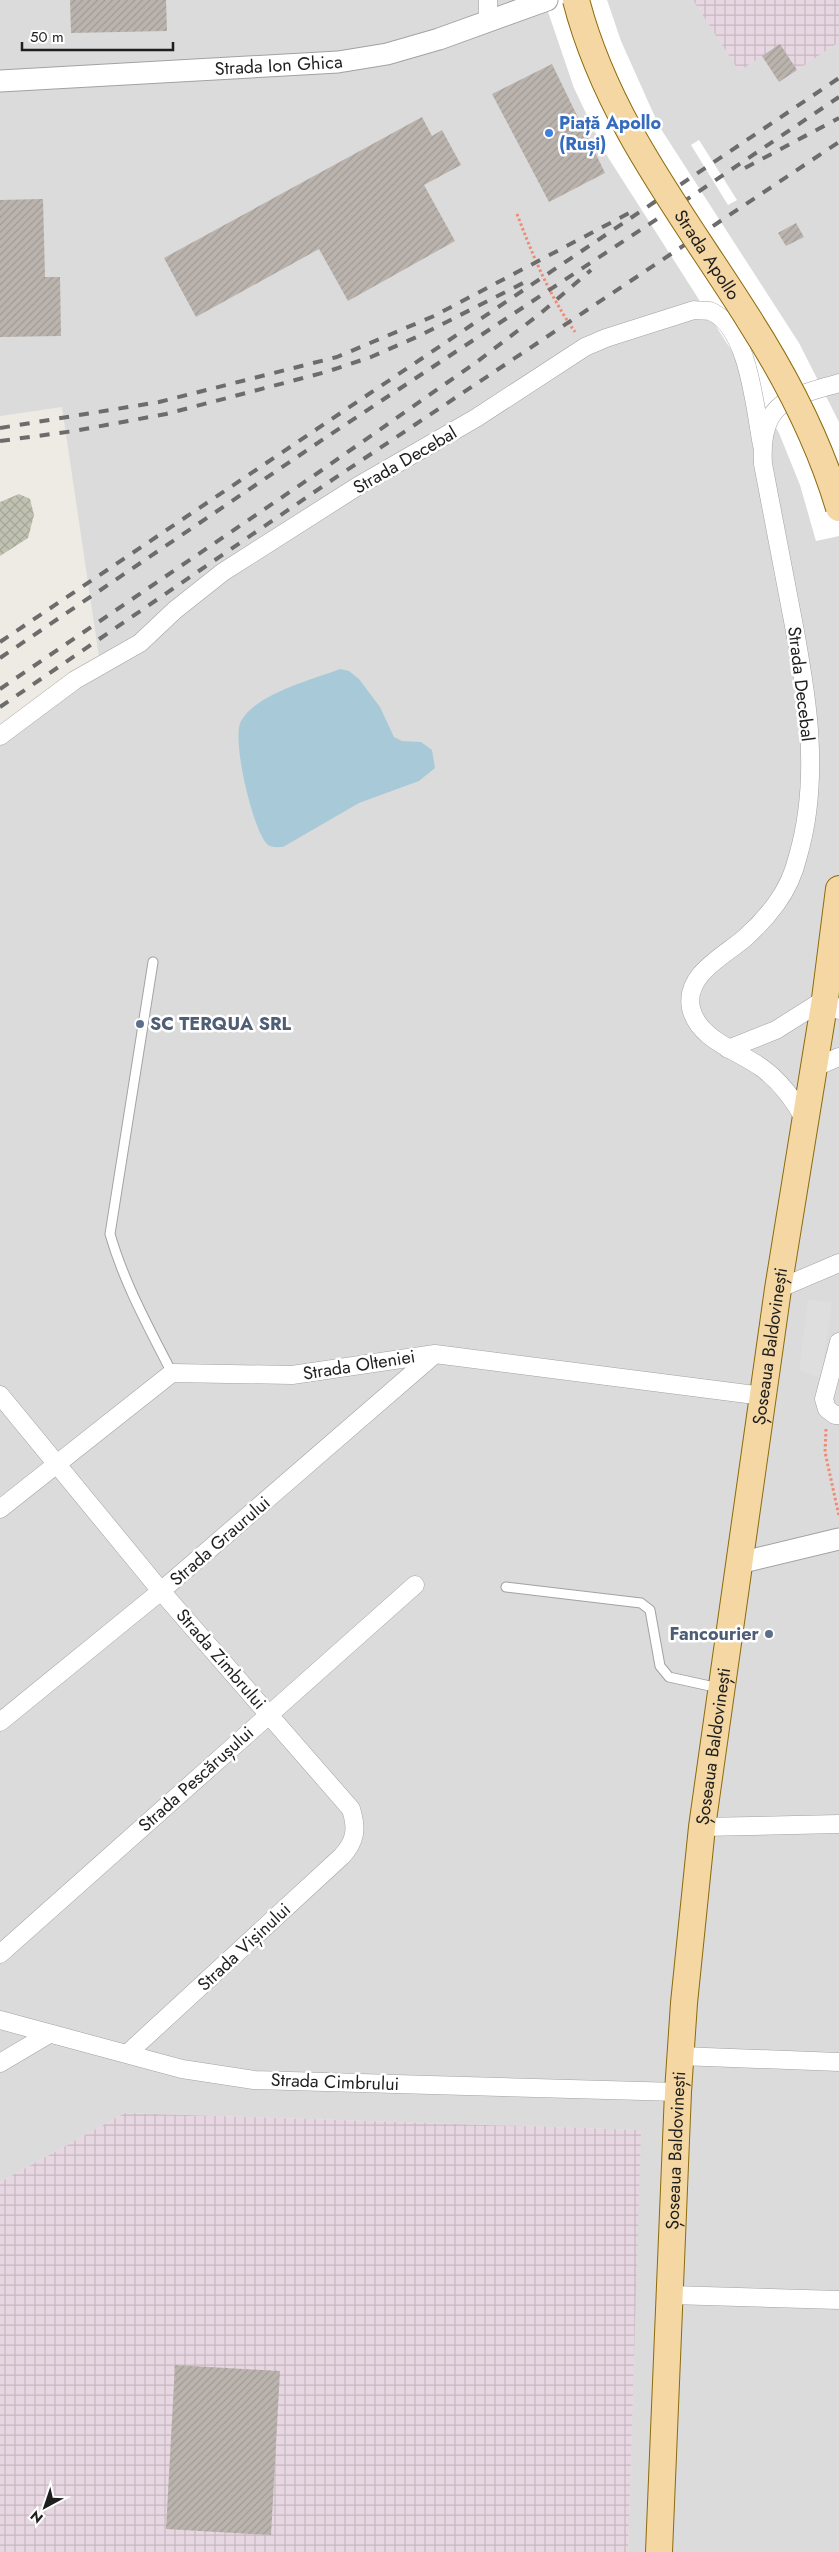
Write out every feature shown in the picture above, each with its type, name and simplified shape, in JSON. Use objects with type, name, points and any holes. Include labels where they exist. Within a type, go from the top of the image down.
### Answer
[{"type":"main road","name":"Strada Apollo","points":[[576,0],[596,59],[630,133],[653,174],[750,321],[778,368],[814,439],[839,508]]},
{"type":"main road","name":"Șoseaua Baldovinești","points":[[659,2552],[680,2056],[702,1827],[778,1289],[804,1120],[813,1068],[832,1005],[839,889]]},
{"type":"street","name":"Strada Ion Ghica","points":[[0,81],[338,62],[387,54],[439,39],[488,10],[547,0]]},
{"type":"street","name":"Strada Decebal","points":[[0,736],[75,680],[140,644],[175,610],[223,572],[358,486],[476,418],[586,347],[606,338],[673,316],[694,310],[709,311],[727,324],[736,340],[752,387],[762,445],[763,464],[804,680],[810,738],[805,831],[788,886],[760,923],[745,938],[718,958],[699,977],[692,993],[691,1008],[699,1024],[728,1049],[762,1068],[777,1081],[790,1096],[804,1120]]},
{"type":"street","name":"Strada Decebal","points":[[762,445],[768,420],[776,410],[791,398],[839,383]]},
{"type":"street","points":[[728,1049],[832,1005]]},
{"type":"street","points":[[813,1068],[839,1057]]},
{"type":"street","points":[[778,1289],[839,1263]]},
{"type":"street","points":[[833,1412],[824,1399],[839,1342]]},
{"type":"street","name":"Strada Olteniei","points":[[172,1373],[292,1375],[435,1354],[763,1396]]},
{"type":"street","name":"Strada Graurului","points":[[0,1722],[161,1591],[435,1354]]},
{"type":"street","points":[[0,1509],[172,1373]]},
{"type":"street","name":"Strada Zimbrului","points":[[0,1395],[161,1591],[352,1809],[356,1824],[355,1834]]},
{"type":"street","points":[[739,1563],[839,1539]]},
{"type":"street","name":"Strada Pescărușului","points":[[0,1954],[415,1585]]},
{"type":"street","points":[[702,1827],[839,1824]]},
{"type":"street","name":"Strada Vișinului","points":[[127,2054],[342,1856],[350,1847],[355,1834]]},
{"type":"street","name":"Strada Cimbrului","points":[[0,2020],[182,2068],[254,2080],[678,2092]]},
{"type":"street","points":[[0,2063],[49,2034]]},
{"type":"street","points":[[680,2056],[839,2062]]},
{"type":"street","points":[[671,2295],[839,2300]]},
{"type":"lane","points":[[153,962],[110,1234],[116,1255],[143,1317],[172,1373]]},
{"type":"lane","points":[[506,1587],[641,1603],[650,1610],[660,1666],[669,1677],[722,1689]]},
{"type":"path","points":[[516,214],[548,290],[560,313],[586,347]]},
{"type":"path","points":[[833,1412],[825,1452],[839,1516]]},
{"type":"shaded area","points":[[0,0],[839,0],[839,2552],[628,2552],[640,2130],[125,2113],[0,2182],[0,731],[99,657],[62,407],[0,416]]},
{"type":"shaded area","points":[[693,0],[839,0],[839,42],[779,82],[762,56],[739,71]]},
{"type":"shaded area","points":[[19,494],[30,499],[34,515],[28,538],[0,556],[0,502]]},
{"type":"shaded area","points":[[808,1300],[832,1302],[821,1378],[799,1370]]},
{"type":"shaded area","points":[[125,2113],[641,2130],[628,2552],[0,2552],[0,2182]]},
{"type":"water","points":[[340,669],[349,671],[359,679],[380,707],[394,737],[402,741],[421,742],[432,750],[435,768],[419,781],[359,803],[283,847],[270,846],[262,837],[256,823],[245,785],[239,746],[241,721],[248,711],[271,696],[300,683]]},
{"type":"pier","points":[[544,0],[607,0],[621,41],[659,126],[799,343],[839,422],[839,536],[816,541],[800,485],[779,433],[737,359],[604,151],[574,88]]},
{"type":"pier","points":[[699,140],[737,200],[728,205],[691,145]]},
{"type":"building","points":[[70,0],[166,0],[167,31],[71,33]]},
{"type":"building","points":[[780,44],[797,70],[779,82],[762,56]]},
{"type":"building","name":"Piață Apollo (Ruși)","points":[[552,64],[605,173],[549,202],[492,94]]},
{"type":"building","points":[[422,117],[432,136],[442,130],[461,165],[424,185],[455,241],[348,301],[319,249],[196,317],[164,258]]},
{"type":"building","points":[[43,199],[45,277],[60,277],[61,336],[0,337],[0,200]]},
{"type":"building","points":[[796,223],[804,237],[786,246],[778,233]]},
{"type":"building","points":[[175,2365],[280,2371],[271,2535],[166,2529]]},
{"type":"railway","points":[[0,642],[839,78]]},
{"type":"railway","points":[[0,658],[331,434],[839,97]]},
{"type":"railway","points":[[745,168],[839,118]]},
{"type":"railway","points":[[0,707],[329,482],[839,142]]},
{"type":"railway","points":[[0,428],[159,402],[337,357],[434,316],[633,211]]},
{"type":"railway","points":[[0,689],[322,470],[478,361],[541,313],[591,270]]},
{"type":"railway","points":[[0,441],[74,431],[166,414],[326,372],[371,357],[419,336],[527,281]]},
{"type":"place","name":"Piață Apollo (Ruși)","points":[[549,133]]},
{"type":"place","name":"SC TERQUA SRL","points":[[140,1024]]},
{"type":"place","name":"Fancourier","points":[[769,1634]]}]
